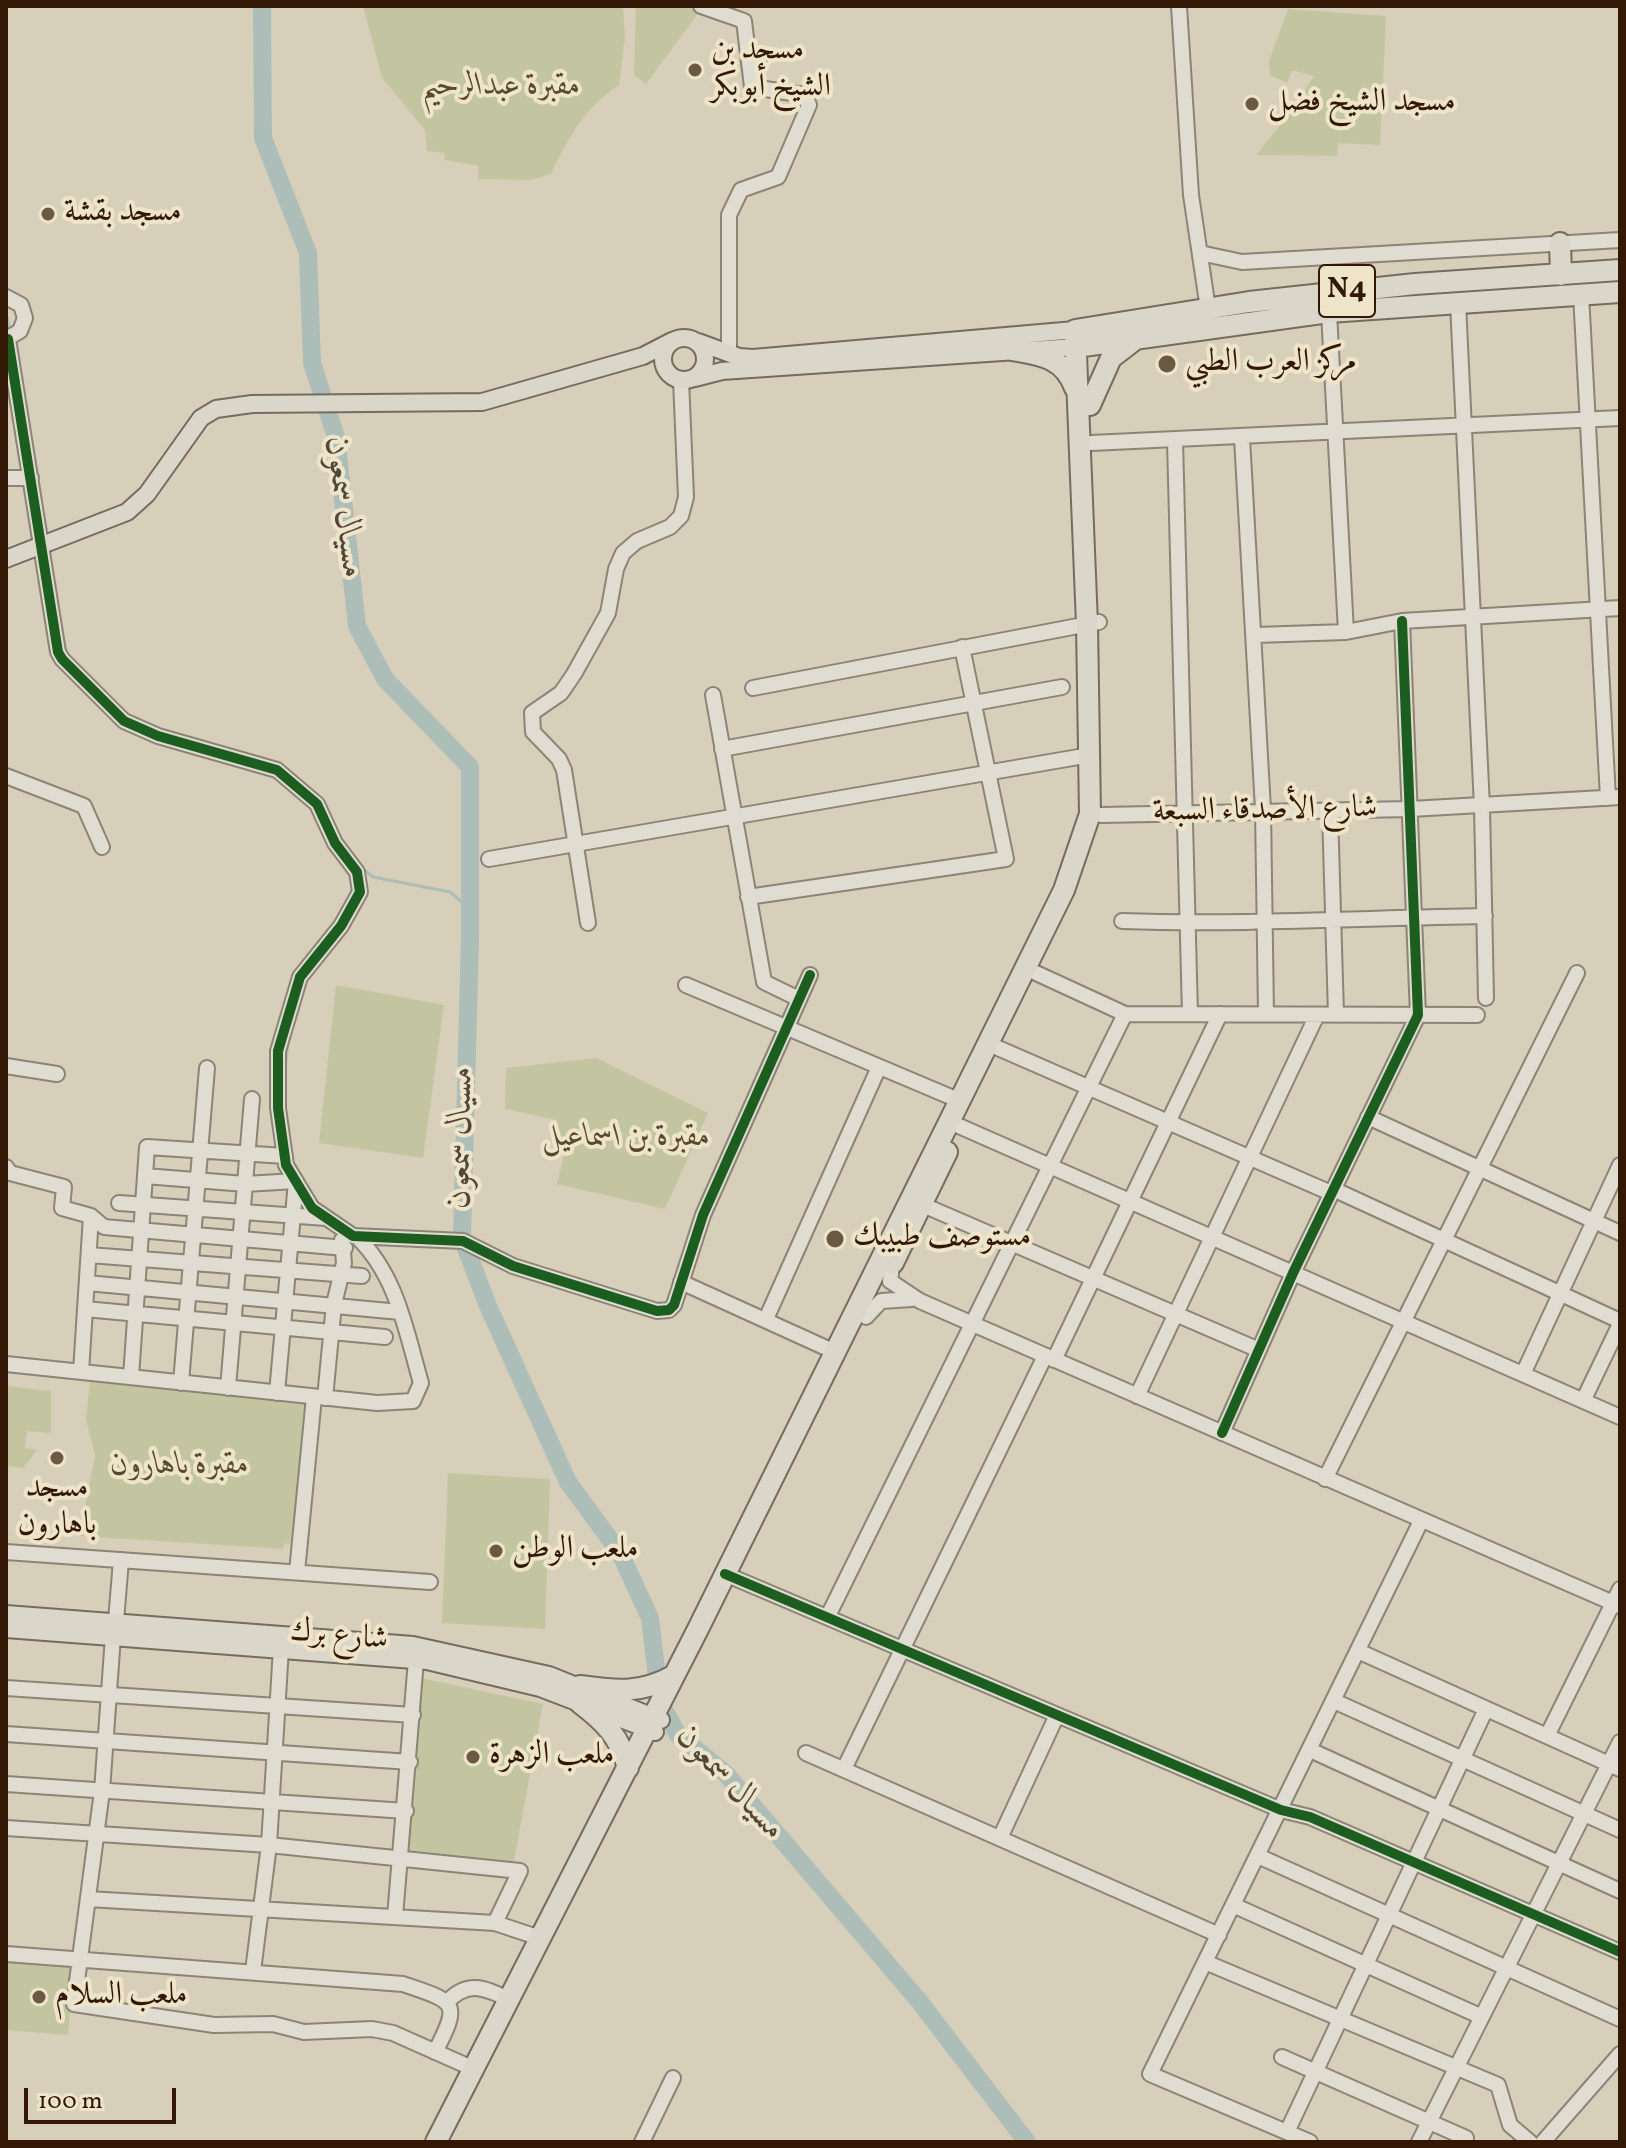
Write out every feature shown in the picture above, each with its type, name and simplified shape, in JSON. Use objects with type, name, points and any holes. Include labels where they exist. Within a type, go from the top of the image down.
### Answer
[{"type":"highway","points":[[1560,243],[1561,275]]},
{"type":"highway","name":"N4","points":[[1083,337],[1208,309],[1415,284],[1620,270]]},
{"type":"highway","points":[[1415,284],[1417,306]]},
{"type":"highway","name":"N4","points":[[1083,337],[1139,336],[1329,312],[1620,292]]},
{"type":"highway","points":[[1084,400],[1111,358],[1139,336]]},
{"type":"highway","points":[[436,2142],[628,1768],[654,1725],[673,1676],[729,1576],[958,1100],[1036,973],[1073,898],[1101,815],[1083,337]]},
{"type":"highway","points":[[451,2142],[729,1576],[923,1205],[1064,890],[1090,814],[1093,623],[1091,443],[1084,400],[1072,378],[1056,361],[1012,350]]},
{"type":"highway","points":[[580,1694],[643,1690],[673,1676]]},
{"type":"highway","points":[[580,1694],[621,1743],[628,1768]]},
{"type":"main road","points":[[8,558],[127,512],[147,494],[187,433],[216,409],[252,404],[482,402],[656,352],[672,341],[685,337],[729,354],[753,358],[1083,337]]},
{"type":"main road","points":[[618,361],[681,377],[722,371],[1012,350],[1083,337]]},
{"type":"main road","points":[[672,341],[663,360],[681,377]]},
{"type":"main road","points":[[681,377],[706,361],[698,342]]},
{"type":"main road","name":"شارع برك","points":[[6,1614],[281,1648],[416,1660],[580,1694]]},
{"type":"main road","name":"شارع برك","points":[[6,1629],[114,1628],[413,1645],[498,1662],[654,1725]]},
{"type":"street","points":[[701,6],[744,21],[752,87],[805,95],[809,105],[778,177],[741,190],[729,215],[729,354]]},
{"type":"street","points":[[1179,6],[1191,195],[1208,309]]},
{"type":"street","points":[[1200,253],[1242,262],[1620,240]]},
{"type":"street","points":[[1581,294],[1614,798]]},
{"type":"street","points":[[6,297],[21,305],[25,318],[20,331],[7,339],[58,652],[94,694],[124,721],[158,736],[277,770],[317,804],[335,843],[357,872],[360,892],[340,927],[300,977],[278,1051],[278,1108],[285,1156],[312,1208],[356,1236],[373,1252],[386,1272],[421,1383],[413,1401],[398,1404],[6,1364]]},
{"type":"street","points":[[1458,303],[1482,807],[1486,998]]},
{"type":"street","points":[[1329,312],[1346,632]]},
{"type":"street","points":[[588,923],[564,770],[559,759],[533,732],[532,713],[561,693],[574,674],[608,613],[616,569],[623,553],[637,541],[670,527],[681,516],[686,497],[681,377]]},
{"type":"street","points":[[1091,443],[1336,434],[1620,418]]},
{"type":"street","points":[[1242,438],[1256,635],[1263,809],[1266,1014]]},
{"type":"street","points":[[1175,441],[1190,1014]]},
{"type":"street","points":[[6,478],[31,478]]},
{"type":"street","points":[[1256,635],[1346,632],[1402,621],[1620,608]]},
{"type":"street","points":[[1222,1433],[1293,1273],[1418,1015],[1402,621]]},
{"type":"street","points":[[753,688],[1093,623]]},
{"type":"street","points":[[748,897],[1006,859],[962,647]]},
{"type":"street","points":[[722,749],[1062,687]]},
{"type":"street","points":[[713,695],[764,982],[799,999]]},
{"type":"street","points":[[489,859],[987,770],[1090,755]]},
{"type":"street","points":[[6,776],[84,806],[102,847]]},
{"type":"street","name":"شارع الأصدقاء السبعة","points":[[1101,815],[1263,809],[1330,811],[1482,807],[1614,798]]},
{"type":"street","points":[[1330,811],[1336,1015]]},
{"type":"street","points":[[1122,921],[1265,924],[1333,918],[1485,916]]},
{"type":"street","points":[[1036,973],[1125,1014],[1477,1015]]},
{"type":"street","points":[[1325,1479],[1577,973]]},
{"type":"street","points":[[356,1236],[463,1241],[513,1266],[661,1312],[674,1305],[703,1215],[810,975]]},
{"type":"street","points":[[686,985],[958,1100]]},
{"type":"street","points":[[828,1616],[1125,1014]]},
{"type":"street","points":[[844,1769],[1049,1358],[1093,1278],[1220,1014]]},
{"type":"street","points":[[1137,1396],[1317,1015]]},
{"type":"street","points":[[992,1046],[1332,1191],[1620,1322],[1583,1401]]},
{"type":"street","points":[[6,1066],[57,1074]]},
{"type":"street","points":[[766,1319],[879,1067]]},
{"type":"street","points":[[181,1383],[207,1068]]},
{"type":"street","points":[[228,1388],[252,1099]]},
{"type":"street","points":[[1368,1117],[1620,1233]]},
{"type":"street","points":[[959,1126],[1620,1417]]},
{"type":"street","points":[[131,1377],[147,1147],[285,1156]]},
{"type":"street","points":[[1523,1374],[1620,1165]]},
{"type":"street","points":[[6,1167],[10,1173],[64,1187],[62,1208],[91,1216],[104,1227],[345,1248]]},
{"type":"street","points":[[145,1176],[245,1184],[296,1181]]},
{"type":"street","points":[[277,1393],[296,1181]]},
{"type":"street","points":[[119,1203],[293,1216],[332,1222]]},
{"type":"street","points":[[923,1205],[1259,1350]]},
{"type":"street","points":[[81,1372],[91,1216]]},
{"type":"street","points":[[297,1572],[320,1397],[345,1248],[332,1222]]},
{"type":"street","points":[[89,1255],[362,1276]]},
{"type":"street","points":[[892,1266],[890,1281],[920,1301]]},
{"type":"street","points":[[681,1282],[835,1352]]},
{"type":"street","points":[[87,1283],[400,1312]]},
{"type":"street","points":[[866,1317],[881,1301],[907,1297],[920,1301],[1616,1605]]},
{"type":"street","points":[[85,1309],[385,1337]]},
{"type":"street","points":[[1310,2142],[1150,2074],[1421,1521]]},
{"type":"street","points":[[6,1552],[430,1582]]},
{"type":"street","points":[[121,1560],[102,1791],[74,2004],[214,2025],[259,2023],[304,2032],[372,2029],[393,2033],[474,2069]]},
{"type":"street","points":[[729,1576],[1281,1810],[1310,1817],[1620,1952]]},
{"type":"street","points":[[1547,1736],[1616,1605],[1620,1589]]},
{"type":"street","points":[[253,1971],[269,1845],[281,1648]]},
{"type":"street","points":[[1358,1651],[1614,1766]]},
{"type":"street","points":[[395,1917],[416,1660]]},
{"type":"street","points":[[6,1688],[413,1715]]},
{"type":"street","points":[[1334,1701],[1620,1830]]},
{"type":"street","points":[[1287,2132],[1486,1709]]},
{"type":"street","points":[[1000,1838],[1057,1715]]},
{"type":"street","points":[[6,1734],[410,1762]]},
{"type":"street","points":[[1419,2142],[1583,1814],[1614,1766],[1620,1742]]},
{"type":"street","points":[[1310,1750],[1620,1891]]},
{"type":"street","points":[[806,1753],[1219,1935]]},
{"type":"street","points":[[6,1784],[406,1811]]},
{"type":"street","points":[[6,1828],[269,1845],[520,1871],[495,1923]]},
{"type":"street","points":[[1258,1856],[1620,2019]]},
{"type":"street","points":[[88,1899],[495,1923],[540,1938]]},
{"type":"street","points":[[1233,1905],[1482,2017]]},
{"type":"street","points":[[6,1954],[403,1984],[447,2002],[453,2018],[435,2052]]},
{"type":"street","points":[[1205,1962],[1498,2085],[1510,2125],[1530,2142]]},
{"type":"street","points":[[447,2002],[458,1990],[479,1986],[509,1999]]},
{"type":"street","points":[[1543,2142],[1620,2054]]},
{"type":"street","points":[[1282,2057],[1466,2138]]},
{"type":"street","points":[[642,2142],[673,2078]]},
{"type":"green space","name":"مقبرة عبدالرحيم","points":[[363,6],[623,6],[625,36],[619,85],[587,113],[551,174],[530,180],[478,179],[478,166],[445,160],[444,153],[427,151],[425,130],[382,78]]},
{"type":"green space","points":[[636,6],[691,6],[699,12],[646,84],[634,75]]},
{"type":"green space","points":[[1288,9],[1386,16],[1380,145],[1338,143],[1337,156],[1256,155],[1290,113],[1314,76],[1292,70],[1287,83],[1270,75],[1269,61]]},
{"type":"green space","points":[[336,985],[444,1005],[423,1158],[319,1143]]},
{"type":"green space","name":"مقبرة بن اسماعيل","points":[[596,1058],[708,1113],[665,1209],[557,1184],[567,1141],[557,1136],[557,1120],[505,1109],[506,1068]]},
{"type":"green space","name":"مقبرة باهارون","points":[[90,1382],[306,1402],[291,1544],[284,1543],[283,1549],[80,1536],[95,1455],[86,1419]]},
{"type":"green space","name":"مقبرة باهارون","points":[[6,1386],[51,1391],[51,1433],[27,1431],[25,1448],[37,1450],[23,1468],[6,1466]]},
{"type":"green space","name":"ملعب الوطن","points":[[448,1473],[550,1479],[545,1629],[442,1623]]},
{"type":"green space","name":"ملعب الزهرة","points":[[421,1678],[543,1704],[513,1866],[406,1855]]},
{"type":"green space","name":"ملعب السلام","points":[[6,1960],[75,1964],[68,2035],[6,2030]]},
{"type":"waterway","name":"مسيال سمعون","points":[[262,6],[263,138],[308,253],[312,363],[336,437],[357,626],[385,679],[470,767],[470,937],[462,1238],[488,1306],[568,1482],[620,1553],[650,1618],[660,1703],[678,1735],[726,1774],[919,2001],[1027,2142]]},
{"type":"waterway","points":[[6,312],[10,332]]},
{"type":"waterway","points":[[362,868],[373,877],[450,892],[471,910]]},
{"type":"waterway","points":[[285,1071],[288,1042]]},
{"type":"cycle path","points":[[8,339],[58,652],[62,659],[124,721],[158,736],[277,770],[317,804],[335,843],[357,872],[360,892],[341,926],[300,977],[278,1051],[278,1108],[286,1165],[312,1208],[353,1236],[463,1241],[513,1266],[657,1311],[669,1310],[674,1305],[703,1215],[810,975]]},
{"type":"cycle path","points":[[1222,1433],[1293,1273],[1418,1015],[1402,621]]},
{"type":"cycle path","points":[[725,1574],[1281,1810],[1310,1817],[1620,1952]]},
{"type":"place","name":"مسجد بن الشيخ أبوبكر","points":[[695,70]]},
{"type":"place","name":"مسجد الشيخ فضل","points":[[1252,104]]},
{"type":"place","name":"مسجد بقشة","points":[[48,214]]},
{"type":"place","name":"مركز العرب الطبي","points":[[1167,364]]},
{"type":"place","name":"مستوصف طبيبك","points":[[835,1239]]},
{"type":"place","name":"مسجد باهارون","points":[[57,1458]]},
{"type":"place","name":"ملعب الوطن","points":[[496,1551]]},
{"type":"place","name":"ملعب الزهرة","points":[[473,1757]]},
{"type":"place","name":"ملعب السلام","points":[[39,1997]]}]
